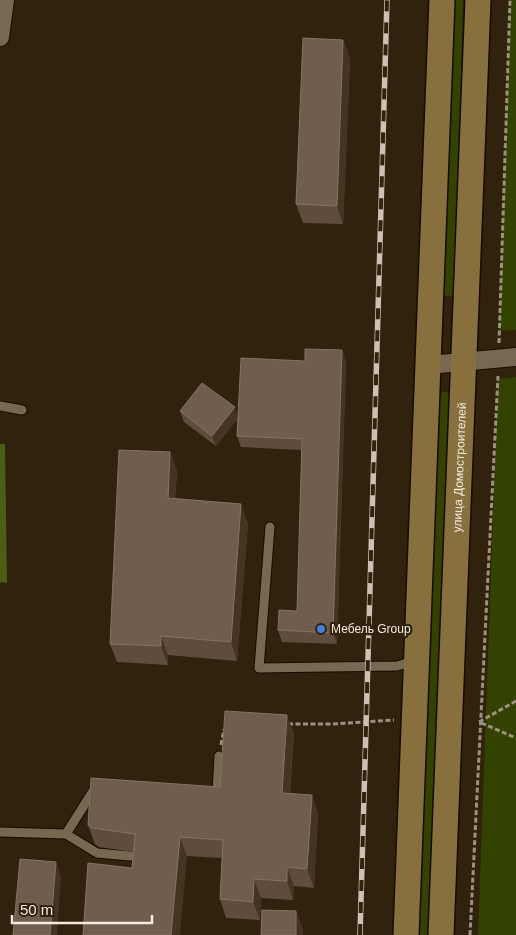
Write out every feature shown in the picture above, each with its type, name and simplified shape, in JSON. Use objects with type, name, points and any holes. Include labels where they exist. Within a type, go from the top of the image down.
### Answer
[{"type":"main road","points":[[406,935],[442,0]]},
{"type":"main road","name":"улица Домостроителей","points":[[441,935],[478,0]]},
{"type":"street","points":[[0,37],[5,0]]},
{"type":"street","points":[[428,365],[516,357]]},
{"type":"lane","points":[[0,406],[22,410]]},
{"type":"lane","points":[[270,527],[259,668],[396,666],[416,660]]},
{"type":"lane","points":[[207,793],[217,793],[219,756]]},
{"type":"lane","points":[[66,834],[96,788],[105,788]]},
{"type":"lane","points":[[0,832],[66,834],[97,852],[130,856]]},
{"type":"path","points":[[470,935],[498,359],[510,0]]},
{"type":"path","points":[[479,722],[516,701]]},
{"type":"path","points":[[284,724],[333,724],[395,720]]},
{"type":"path","points":[[479,722],[516,738]]},
{"type":"path","points":[[219,756],[225,723]]},
{"type":"green space","points":[[453,0],[463,0],[455,292],[451,296],[445,296],[442,291]]},
{"type":"green space","points":[[510,0],[516,0],[516,330],[499,331]]},
{"type":"green space","points":[[516,377],[516,935],[478,935],[498,379]]},
{"type":"green space","points":[[443,392],[448,392],[451,398],[429,935],[419,935],[440,397]]},
{"type":"green space","points":[[0,444],[5,444],[7,583],[0,582]]},
{"type":"building","points":[[303,38],[343,40],[337,206],[296,204]]},
{"type":"building","points":[[305,349],[342,350],[333,633],[278,630],[279,610],[297,611],[302,439],[237,436],[241,358],[305,361]]},
{"type":"building","points":[[202,383],[235,407],[212,436],[180,411]]},
{"type":"building","points":[[119,450],[170,452],[168,498],[241,504],[231,642],[161,636],[161,646],[110,644]]},
{"type":"building","points":[[225,711],[287,715],[282,793],[312,795],[307,869],[287,867],[287,881],[254,879],[253,902],[220,899],[223,840],[180,837],[171,935],[83,935],[88,863],[132,868],[135,834],[92,828],[88,825],[91,778],[220,787]]},
{"type":"building","points":[[20,859],[56,862],[50,935],[13,935]]},
{"type":"building","points":[[262,910],[296,911],[296,935],[261,935]]},
{"type":"railway","points":[[360,935],[387,0]]},
{"type":"place","name":"Мебель Group","points":[[321,629]]}]
